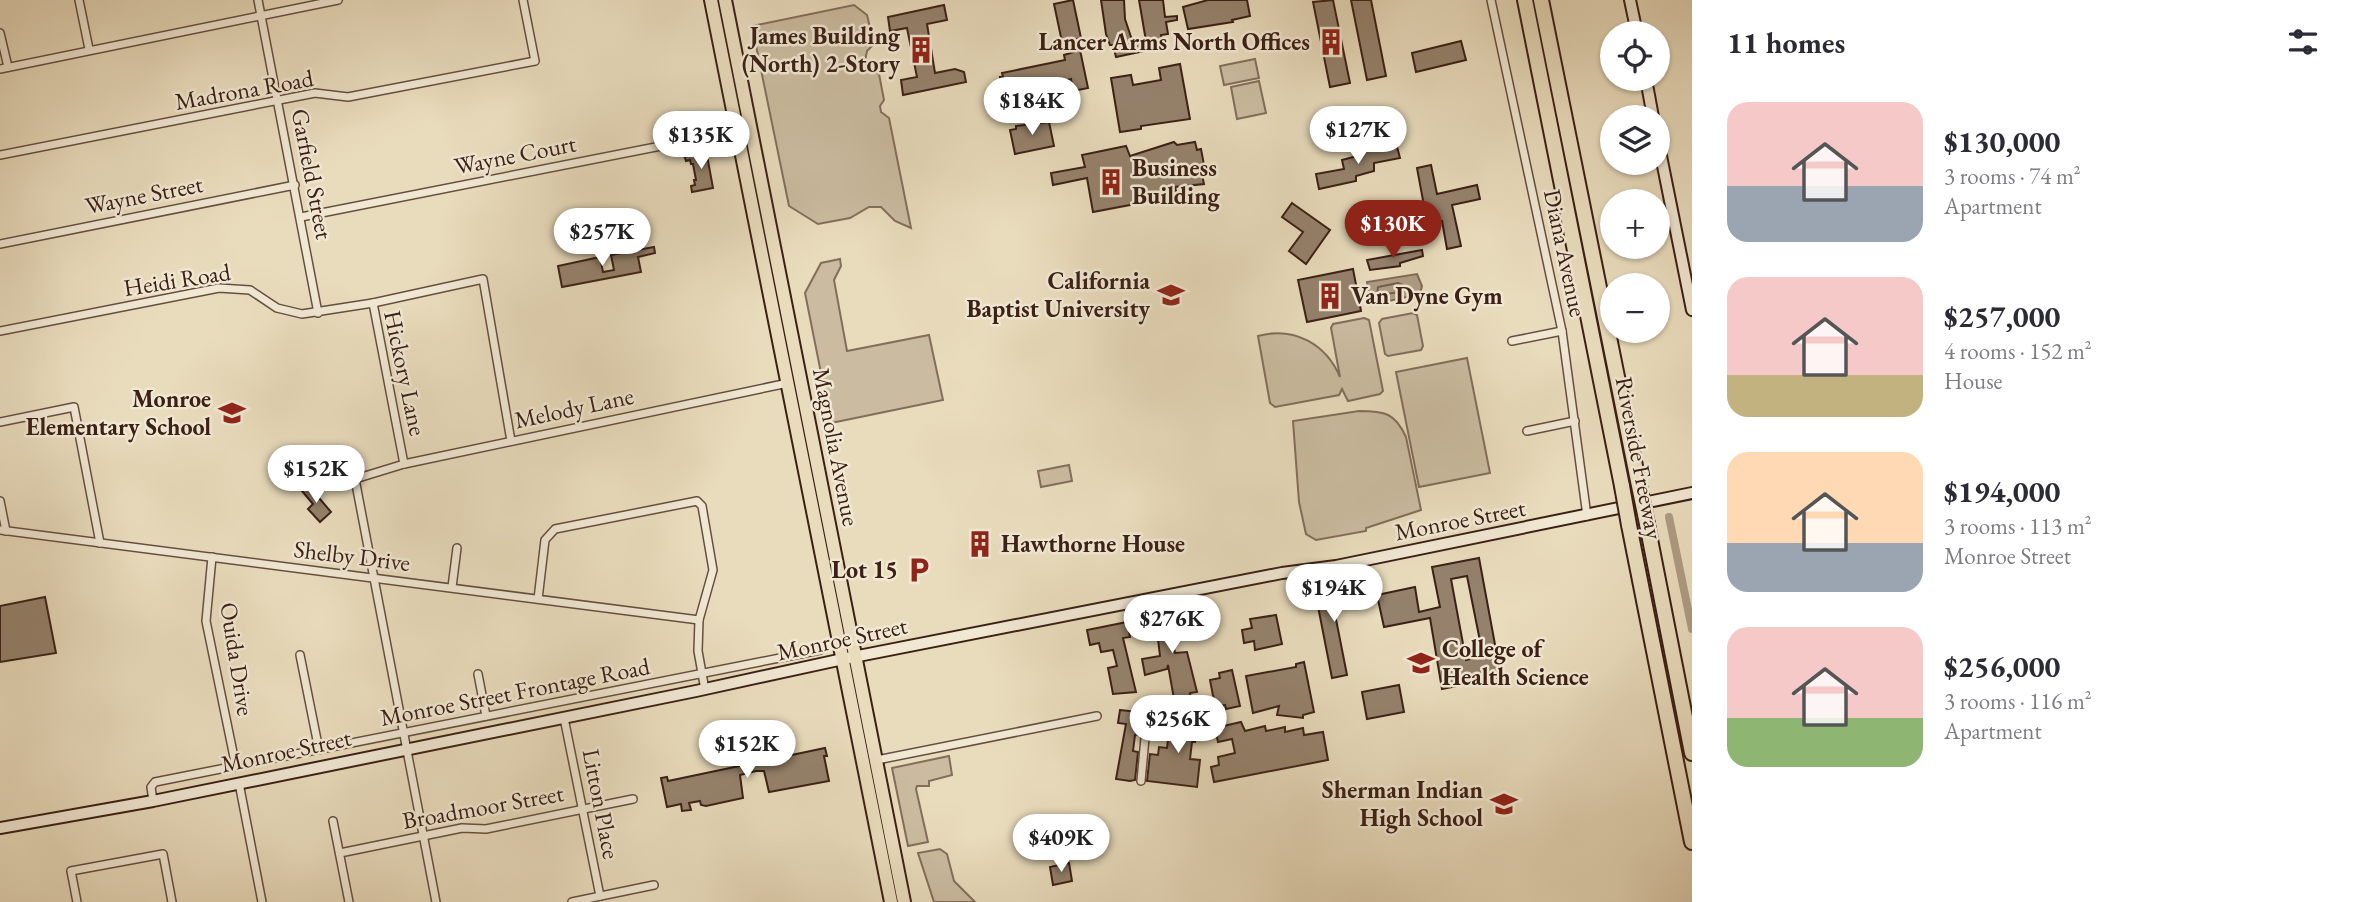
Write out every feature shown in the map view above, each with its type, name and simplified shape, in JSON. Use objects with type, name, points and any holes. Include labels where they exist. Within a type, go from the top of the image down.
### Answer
[{"type":"highway","name":"Riverside Freeway","points":[[1542,0],[1692,753]]},
{"type":"highway","name":"Riverside Freeway","points":[[1524,3],[1692,842]]},
{"type":"main road","name":"Magnolia Avenue","points":[[711,0],[787,383],[850,658],[877,760],[904,902]]},
{"type":"main road","name":"Magnolia Avenue","points":[[725,0],[801,380],[891,902]]},
{"type":"main road","points":[[737,131],[750,127]]},
{"type":"street","points":[[79,0],[89,50]]},
{"type":"street","name":"Garfield Street","points":[[258,0],[318,313]]},
{"type":"street","points":[[0,33],[4,68],[338,0]]},
{"type":"street","name":"Madrona Road","points":[[0,155],[315,93],[348,97],[535,61],[523,0]]},
{"type":"street","name":"Diana Avenue","points":[[1491,0],[1562,331],[1587,516]]},
{"type":"street","points":[[1630,0],[1634,21]]},
{"type":"street","name":"Wayne Court","points":[[301,217],[737,131]]},
{"type":"street","points":[[1667,175],[1686,253],[1692,310]]},
{"type":"street","name":"Wayne Street","points":[[0,244],[295,185]]},
{"type":"street","points":[[373,303],[483,279],[511,441]]},
{"type":"street","name":"Heidi Road","points":[[0,331],[219,288],[250,290],[285,312],[318,313],[355,307]]},
{"type":"street","name":"Hickory Lane","points":[[355,307],[373,303],[404,464]]},
{"type":"street","points":[[1512,341],[1562,331]]},
{"type":"street","name":"Melody Lane","points":[[373,578],[355,479],[404,464],[801,380]]},
{"type":"street","points":[[0,422],[74,407],[100,543]]},
{"type":"street","points":[[1527,431],[1575,421]]},
{"type":"street","name":"Monroe Street","points":[[0,828],[153,801],[705,690],[850,658],[1587,516],[1692,493]]},
{"type":"street","points":[[0,501],[3,530]]},
{"type":"street","points":[[538,599],[545,540],[555,529],[697,501],[702,506],[713,570],[699,620],[701,674],[705,690]]},
{"type":"street","name":"Shelby Drive","points":[[3,530],[699,620]]},
{"type":"street","points":[[452,587],[457,548]]},
{"type":"street","name":"Ouida Drive","points":[[212,557],[206,621],[236,767]]},
{"type":"street","points":[[373,578],[436,902]]},
{"type":"street","name":"Monroe Street Frontage Road","points":[[153,801],[151,788],[155,782],[820,650]]},
{"type":"street","points":[[300,655],[319,750]]},
{"type":"street","points":[[478,674],[486,716]]},
{"type":"street","points":[[877,760],[1097,716]]},
{"type":"street","name":"Litton Place","points":[[564,718],[600,897]]},
{"type":"street","points":[[1141,781],[1145,738]]},
{"type":"street","points":[[239,782],[262,902]]},
{"type":"street","name":"Broadmoor Street","points":[[340,853],[462,828],[486,829],[633,799]]},
{"type":"street","points":[[333,821],[349,902]]},
{"type":"street","points":[[77,902],[71,871],[163,854],[172,902]]},
{"type":"street","points":[[572,902],[654,885]]},
{"type":"shaded area","points":[[854,5],[867,15],[874,44],[867,51],[865,61],[872,71],[879,74],[884,100],[880,106],[881,112],[889,118],[911,228],[895,221],[881,207],[869,207],[850,218],[818,224],[789,206],[752,26]]},
{"type":"shaded area","points":[[1255,59],[1259,78],[1224,85],[1220,66]]},
{"type":"shaded area","points":[[1259,81],[1266,113],[1237,119],[1231,87]]},
{"type":"shaded area","points":[[840,259],[841,266],[834,280],[847,351],[929,335],[943,400],[831,423],[805,293],[821,263]]},
{"type":"shaded area","points":[[1413,313],[1417,315],[1423,346],[1421,350],[1388,356],[1385,354],[1379,323],[1382,319]]},
{"type":"shaded area","points":[[1364,318],[1369,320],[1383,391],[1380,394],[1348,401],[1342,389],[1339,395],[1275,407],[1270,403],[1258,336],[1284,334],[1307,340],[1326,355],[1340,377],[1331,328],[1333,324]]},
{"type":"shaded area","points":[[1467,358],[1490,473],[1419,487],[1396,372]]},
{"type":"shaded area","points":[[1359,411],[1388,415],[1402,429],[1421,510],[1366,528],[1366,531],[1316,540],[1306,534],[1299,502],[1293,421]]},
{"type":"shaded area","points":[[1069,465],[1072,481],[1041,487],[1038,471]]},
{"type":"shaded area","points":[[949,756],[952,775],[929,781],[929,786],[917,786],[928,842],[908,846],[892,768]]},
{"type":"shaded area","points":[[940,849],[947,854],[954,881],[975,902],[934,902],[918,853]]},
{"type":"water","points":[[1417,274],[1422,286],[1420,294],[1371,305],[1367,282]]},
{"type":"building","points":[[1073,0],[1081,38],[1062,42],[1054,4]]},
{"type":"building","points":[[1101,0],[1124,0],[1125,19],[1133,43],[1146,41],[1139,0],[1163,0],[1165,17],[1177,16],[1177,20],[1166,22],[1168,34],[1161,35],[1163,47],[1116,57],[1106,34]]},
{"type":"building","points":[[1208,0],[1247,0],[1250,16],[1232,20],[1233,22],[1188,29],[1183,7]]},
{"type":"building","name":"Lancer Arms North Offices","points":[[1333,0],[1350,83],[1330,87],[1313,2]]},
{"type":"building","points":[[1351,0],[1371,0],[1386,76],[1367,80]]},
{"type":"building","name":"James Building (North) 2-Story","points":[[944,5],[947,20],[927,24],[935,73],[955,69],[964,72],[966,82],[903,95],[901,80],[917,77],[907,28],[890,31],[888,17]]},
{"type":"building","points":[[1461,41],[1466,60],[1416,72],[1412,53]]},
{"type":"building","points":[[1080,50],[1088,88],[1073,91],[1071,79],[1040,87],[1040,90],[1029,92],[1032,106],[1028,107],[1029,110],[1007,115],[1000,77],[1003,77],[1002,73],[1065,60],[1064,55]]},
{"type":"building","points":[[1180,64],[1190,119],[1120,132],[1111,78],[1131,75],[1133,85],[1161,80],[1159,68]]},
{"type":"building","points":[[1072,95],[1074,107],[1054,110],[1052,99]]},
{"type":"building","points":[[1049,122],[1054,146],[1015,154],[1010,130],[1016,129],[1016,126]]},
{"type":"building","points":[[1174,142],[1177,145],[1195,142],[1197,150],[1201,149],[1204,165],[1200,165],[1204,184],[1175,187],[1176,191],[1138,199],[1135,204],[1093,212],[1087,178],[1053,185],[1051,173],[1085,167],[1082,155],[1126,146],[1130,156]]},
{"type":"building","points":[[1396,143],[1400,158],[1374,163],[1374,171],[1356,176],[1356,181],[1319,189],[1316,174],[1344,169],[1342,160],[1361,155],[1360,151]]},
{"type":"building","points":[[706,150],[713,188],[692,192],[691,186],[695,185],[696,180],[693,164],[690,160],[686,161],[684,155]]},
{"type":"building","points":[[1431,165],[1437,194],[1477,185],[1480,199],[1452,205],[1461,246],[1447,249],[1442,221],[1400,230],[1397,216],[1425,211],[1417,168]]},
{"type":"building","points":[[1292,203],[1330,230],[1306,264],[1289,251],[1303,232],[1282,217]]},
{"type":"building","points":[[654,247],[655,253],[638,257],[641,272],[562,287],[558,266],[600,257],[603,272],[614,270],[611,255]]},
{"type":"building","points":[[1422,250],[1423,256],[1400,263],[1400,266],[1370,270],[1367,260]]},
{"type":"building","name":"Van Dyne Gym","points":[[1353,269],[1361,311],[1307,322],[1298,280]]},
{"type":"building","points":[[308,485],[331,512],[320,522],[308,509],[313,504],[302,491]]},
{"type":"building","points":[[1479,558],[1501,677],[1442,689],[1430,618],[1384,627],[1377,595],[1415,587],[1419,612],[1440,607],[1432,567]],"holes":[[[1467,576],[1483,656],[1466,660],[1451,579]]]},
{"type":"building","points":[[1355,583],[1358,598],[1333,604],[1347,675],[1332,678],[1315,591]]},
{"type":"building","points":[[45,597],[56,653],[0,662],[0,606]]},
{"type":"building","points":[[1187,610],[1190,625],[1181,626],[1183,636],[1172,638],[1175,653],[1187,652],[1197,692],[1190,693],[1191,701],[1178,704],[1177,698],[1174,699],[1168,665],[1167,669],[1145,675],[1142,659],[1160,656],[1157,631],[1149,633],[1147,618]]},
{"type":"building","points":[[1276,615],[1282,644],[1255,650],[1254,641],[1244,643],[1242,630],[1252,628],[1250,619]]},
{"type":"building","points":[[1127,622],[1130,637],[1123,638],[1136,692],[1113,694],[1108,668],[1117,666],[1113,650],[1101,652],[1099,643],[1090,645],[1087,630]]},
{"type":"building","points":[[1304,662],[1314,712],[1303,715],[1303,718],[1277,715],[1279,706],[1253,713],[1246,676],[1296,667],[1296,664]]},
{"type":"building","points":[[1232,670],[1240,706],[1226,709],[1225,705],[1215,706],[1210,680],[1220,678],[1219,673]]},
{"type":"building","points":[[1399,685],[1404,712],[1367,719],[1362,692]]},
{"type":"building","points":[[1120,710],[1156,714],[1153,737],[1146,732],[1135,735],[1133,751],[1138,752],[1135,780],[1130,781],[1116,779],[1126,724],[1118,723]]},
{"type":"building","points":[[1171,716],[1206,720],[1204,732],[1197,732],[1195,742],[1192,742],[1190,759],[1200,760],[1197,787],[1147,781],[1150,754],[1158,755],[1159,747],[1167,748]]},
{"type":"building","points":[[1241,722],[1245,731],[1265,726],[1266,731],[1285,727],[1285,732],[1303,728],[1304,735],[1323,732],[1328,760],[1214,782],[1211,767],[1219,765],[1218,757],[1235,753],[1232,739],[1218,742],[1215,728]]},
{"type":"building","points":[[825,748],[829,781],[769,792],[764,771],[756,771],[740,775],[743,798],[706,806],[701,805],[700,801],[689,803],[691,810],[682,811],[681,804],[667,807],[661,778],[667,777],[668,781]]},
{"type":"building","points":[[1069,863],[1072,881],[1053,885],[1050,867]]},
{"type":"waterway","points":[[1669,517],[1692,629]]},
{"type":"place","name":"Lancer Arms North Offices","points":[[1331,42]]},
{"type":"place","name":"James Building (North) 2-Story","points":[[921,50]]},
{"type":"place","name":"Business Building","points":[[1111,182]]},
{"type":"place","name":"California Baptist University","points":[[1171,295]]},
{"type":"place","name":"Van Dyne Gym","points":[[1330,296]]},
{"type":"place","name":"Monroe Elementary School","points":[[232,413]]},
{"type":"place","name":"Hawthorne House","points":[[980,544]]},
{"type":"place","name":"Lot 15","points":[[919,570]]},
{"type":"place","name":"College of Health Science","points":[[1421,663]]},
{"type":"place","name":"Sherman Indian High School","points":[[1504,804]]}]
